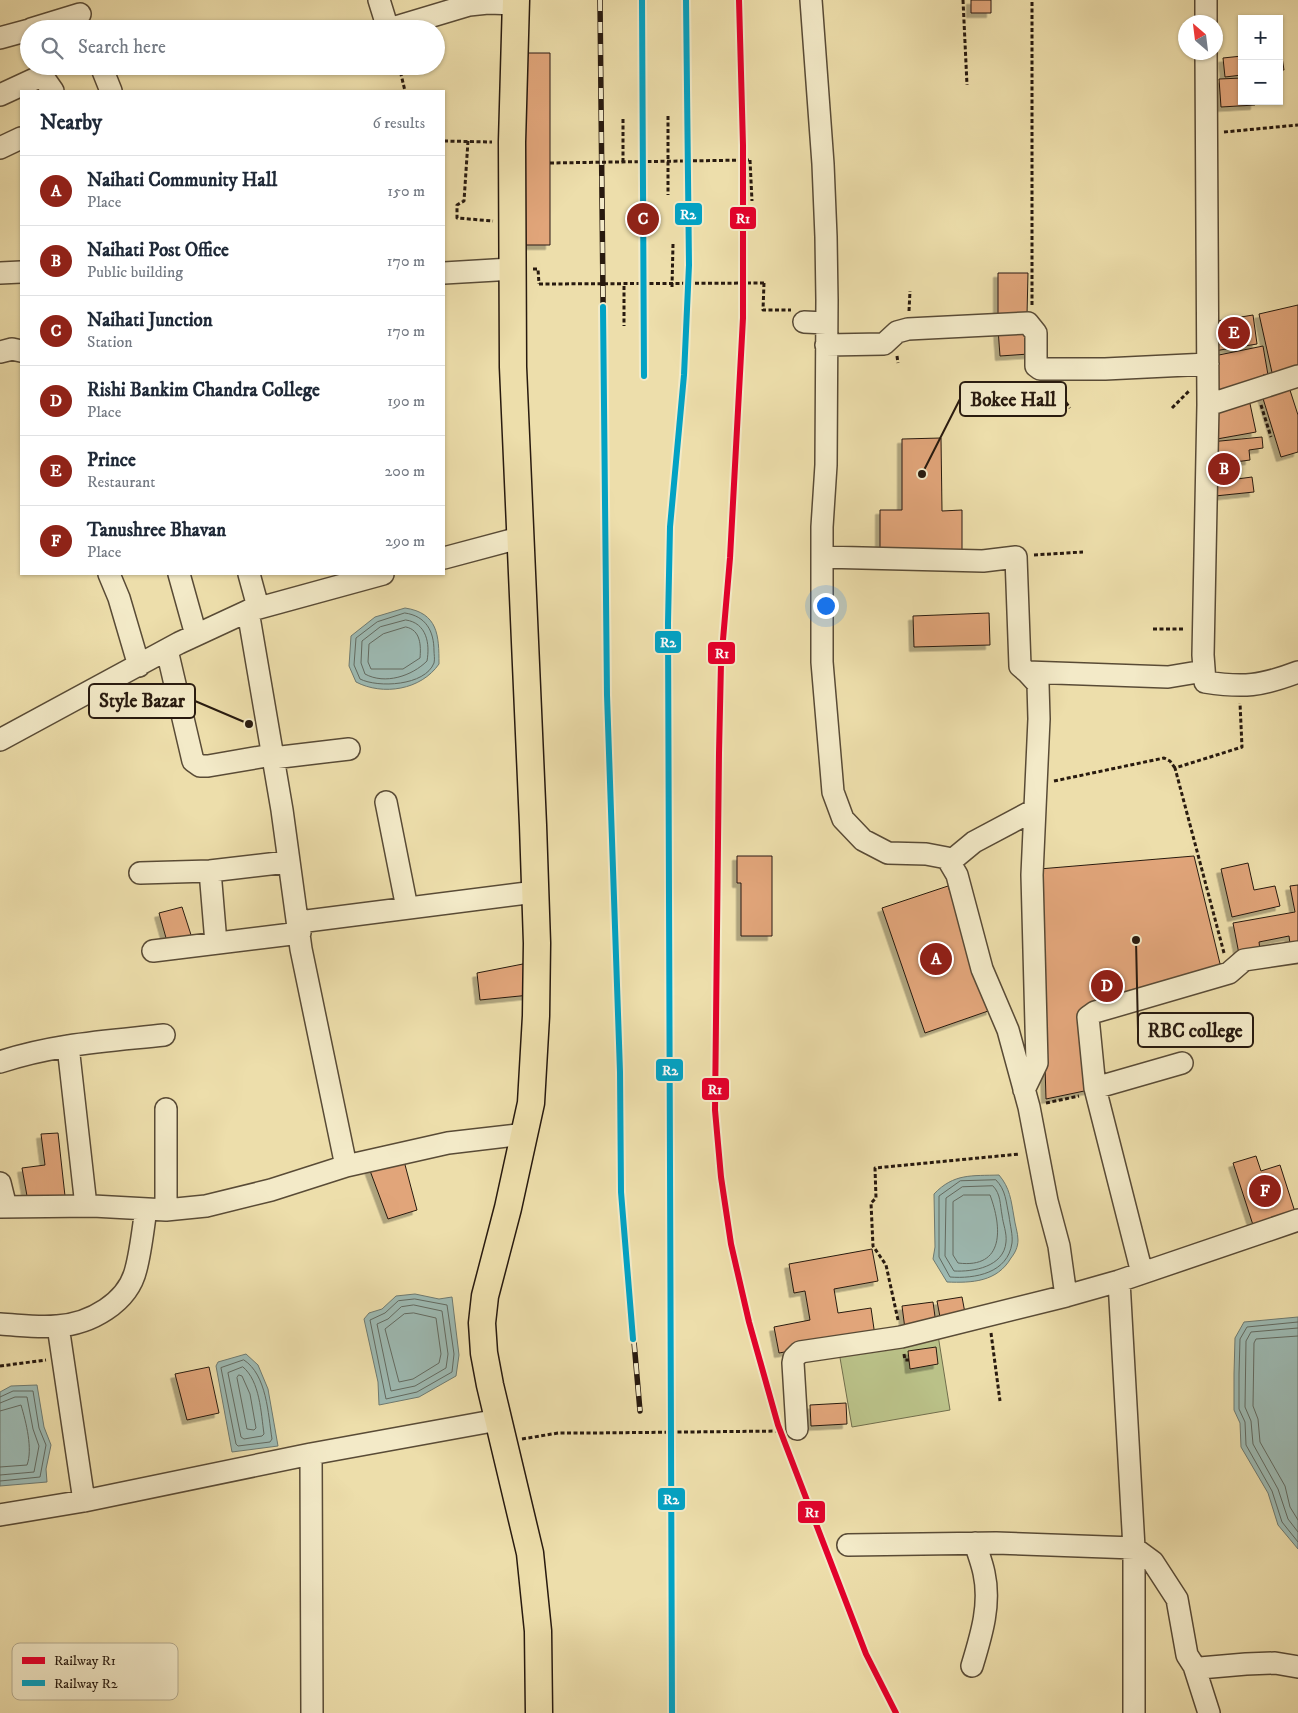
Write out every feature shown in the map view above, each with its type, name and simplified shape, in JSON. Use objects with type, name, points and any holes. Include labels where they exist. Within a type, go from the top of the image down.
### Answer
[{"type":"main road","points":[[516,2],[512,142],[514,222],[512,269],[513,367],[537,943],[536,1016],[531,1103],[485,1296],[482,1323],[484,1353],[530,1553],[538,1631],[539,1713]]},
{"type":"street","points":[[379,0],[385,20]]},
{"type":"street","points":[[811,0],[823,164],[826,345],[822,662],[833,792],[843,819],[863,840],[888,853],[926,854],[947,858],[951,862],[957,875],[982,969],[1008,1030],[1038,1152],[1058,1246],[1066,1296]]},
{"type":"street","points":[[1206,0],[1206,15]]},
{"type":"street","points":[[418,20],[469,5],[488,2],[516,2]]},
{"type":"street","points":[[60,20],[80,14]]},
{"type":"street","points":[[0,38],[20,32]]},
{"type":"street","points":[[1206,60],[1208,405],[1203,630],[1205,682],[1239,687],[1275,680],[1298,672]]},
{"type":"street","points":[[105,75],[111,90]]},
{"type":"street","points":[[0,94],[39,77],[46,81],[51,90]]},
{"type":"street","points":[[0,148],[20,138]]},
{"type":"street","points":[[445,273],[512,269]]},
{"type":"street","points":[[0,273],[20,272]]},
{"type":"street","points":[[804,322],[826,323]]},
{"type":"street","points":[[826,345],[884,344],[897,332],[908,329],[1028,323],[1036,333],[1036,366],[1040,369],[1106,369],[1208,364]]},
{"type":"street","points":[[0,352],[12,349],[20,351]]},
{"type":"street","points":[[1208,405],[1298,376]]},
{"type":"street","points":[[445,558],[519,538]]},
{"type":"street","points":[[822,557],[983,561],[1022,556],[1020,666],[1038,684],[1032,875],[1037,1063],[1026,1099]]},
{"type":"street","points":[[109,575],[122,606],[139,666]]},
{"type":"street","points":[[179,575],[196,635]]},
{"type":"street","points":[[250,575],[253,609],[288,862],[320,1047],[346,1166]]},
{"type":"street","points":[[0,740],[167,650],[253,609],[379,575]]},
{"type":"street","points":[[167,650],[193,761],[200,766],[273,756],[349,749]]},
{"type":"street","points":[[1027,672],[1168,676],[1204,671]]},
{"type":"street","points":[[386,802],[407,908]]},
{"type":"street","points":[[951,862],[974,842],[1034,810]]},
{"type":"street","points":[[140,873],[210,871],[288,862]]},
{"type":"street","points":[[210,871],[216,943]]},
{"type":"street","points":[[153,951],[216,943],[407,908],[535,892]]},
{"type":"street","points":[[1142,1273],[1096,1090],[1088,1017],[1095,1012],[1229,973],[1244,960],[1298,952]]},
{"type":"street","points":[[0,1062],[22,1054],[68,1046],[164,1035]]},
{"type":"street","points":[[68,1046],[86,1206]]},
{"type":"street","points":[[1096,1090],[1182,1063]]},
{"type":"street","points":[[0,1324],[58,1326],[102,1312],[115,1303],[127,1289],[136,1271],[156,1209],[166,1109]]},
{"type":"street","points":[[0,1183],[3,1207],[86,1206],[156,1209],[206,1206],[238,1199],[346,1166],[448,1143],[525,1134]]},
{"type":"street","points":[[789,1430],[793,1363],[800,1352],[901,1336],[1066,1296],[1119,1281],[1298,1220]]},
{"type":"street","points":[[1119,1281],[1134,1548],[1134,1713]]},
{"type":"street","points":[[58,1326],[84,1501]]},
{"type":"street","points":[[0,1515],[84,1501],[311,1454],[501,1431]]},
{"type":"street","points":[[311,1454],[312,1713]]},
{"type":"street","points":[[972,1666],[985,1620],[986,1596],[985,1574],[974,1543]]},
{"type":"street","points":[[848,1545],[974,1543],[1134,1548],[1152,1562],[1177,1599],[1187,1655],[1194,1666],[1209,1713]]},
{"type":"street","points":[[1194,1666],[1200,1668],[1275,1664],[1298,1671]]},
{"type":"path","points":[[963,0],[967,85]]},
{"type":"path","points":[[1032,0],[1032,328]]},
{"type":"path","points":[[401,75],[405,90]]},
{"type":"path","points":[[668,116],[668,195]]},
{"type":"path","points":[[622,162],[623,118]]},
{"type":"path","points":[[1206,132],[1298,125]]},
{"type":"path","points":[[468,141],[464,200],[457,205],[457,218],[514,222]]},
{"type":"path","points":[[445,142],[512,142]]},
{"type":"path","points":[[550,164],[750,160],[752,201]]},
{"type":"path","points":[[672,287],[673,244]]},
{"type":"path","points":[[538,269],[539,284],[764,284],[763,310]]},
{"type":"path","points":[[624,286],[624,326]]},
{"type":"path","points":[[1256,390],[1271,437]]},
{"type":"path","points":[[1022,556],[1083,552]]},
{"type":"path","points":[[1153,629],[1203,630]]},
{"type":"path","points":[[1175,768],[1242,747],[1239,687]]},
{"type":"path","points":[[1036,784],[1164,758],[1170,761],[1175,768],[1229,973]]},
{"type":"path","points":[[1026,1099],[1096,1090]]},
{"type":"path","points":[[901,1336],[886,1265],[873,1246],[871,1203],[876,1198],[875,1168],[1038,1152]]},
{"type":"path","points":[[989,1315],[1000,1401]]},
{"type":"path","points":[[0,1366],[62,1358]]},
{"type":"path","points":[[501,1431],[594,1433],[789,1430]]},
{"type":"green space","points":[[938,1335],[950,1410],[852,1427],[839,1352]]},
{"type":"water","points":[[405,608],[416,611],[430,620],[437,635],[439,664],[422,680],[401,688],[378,689],[356,682],[349,666],[351,636],[375,617]]},
{"type":"water","points":[[999,1175],[1006,1185],[1011,1200],[1018,1237],[1015,1252],[999,1272],[991,1276],[975,1281],[947,1282],[933,1259],[935,1247],[934,1194],[941,1187],[956,1179],[972,1176]]},
{"type":"water","points":[[415,1294],[439,1299],[452,1297],[459,1355],[456,1376],[419,1397],[379,1405],[378,1382],[364,1319],[369,1313],[382,1309],[396,1296]]},
{"type":"water","points":[[1298,1317],[1298,1549],[1278,1525],[1268,1493],[1241,1447],[1240,1423],[1234,1410],[1234,1374],[1235,1338],[1244,1322]]},
{"type":"water","points":[[246,1354],[258,1365],[268,1389],[278,1446],[232,1452],[216,1366],[218,1362]]},
{"type":"water","points":[[37,1385],[44,1427],[51,1445],[46,1469],[47,1482],[0,1486],[0,1392],[11,1386]]},
{"type":"building","points":[[971,0],[991,0],[991,13],[971,13]]},
{"type":"building","points":[[524,53],[550,53],[550,245],[525,245]]},
{"type":"building","points":[[1238,56],[1238,75],[1225,77],[1223,58]]},
{"type":"building","points":[[1238,78],[1238,105],[1255,105],[1221,107],[1219,79]]},
{"type":"building","points":[[998,273],[1028,273],[1027,315],[998,315]]},
{"type":"building","points":[[1298,305],[1298,371],[1273,377],[1259,314]]},
{"type":"building","points":[[1253,315],[1257,344],[1214,351],[1211,322]]},
{"type":"building","points":[[1028,328],[1029,354],[1000,356],[998,329]]},
{"type":"building","points":[[1263,346],[1268,375],[1263,375],[1265,382],[1216,392],[1209,357]]},
{"type":"building","points":[[1288,384],[1298,415],[1298,452],[1281,457],[1261,392]]},
{"type":"building","points":[[1249,399],[1256,432],[1217,439],[1215,408]]},
{"type":"building","points":[[1262,437],[1263,448],[1249,450],[1250,460],[1235,462],[1237,479],[1252,477],[1254,492],[1215,496],[1210,442]]},
{"type":"building","points":[[941,438],[942,511],[962,510],[962,556],[880,556],[880,510],[902,510],[902,439]]},
{"type":"building","points":[[989,613],[990,645],[914,647],[913,616]]},
{"type":"building","points":[[737,856],[772,856],[772,936],[741,936],[741,883],[737,883]]},
{"type":"building","points":[[1194,856],[1222,972],[1080,1012],[1089,1090],[1046,1099],[1039,869]]},
{"type":"building","points":[[1248,863],[1254,890],[1275,886],[1280,906],[1232,917],[1221,869]]},
{"type":"building","points":[[1298,885],[1298,943],[1290,944],[1289,936],[1259,942],[1260,950],[1239,954],[1233,923],[1295,912],[1290,886]]},
{"type":"building","points":[[948,886],[991,1010],[925,1033],[882,908]]},
{"type":"building","points":[[182,907],[193,941],[168,945],[159,913]]},
{"type":"building","points":[[528,963],[530,995],[480,1000],[477,973]]},
{"type":"building","points":[[58,1133],[65,1196],[27,1196],[22,1168],[45,1165],[41,1134]]},
{"type":"building","points":[[1256,1156],[1261,1171],[1280,1165],[1295,1212],[1253,1225],[1233,1163]]},
{"type":"building","points":[[404,1161],[417,1210],[388,1219],[369,1168]]},
{"type":"building","points":[[872,1249],[878,1281],[834,1289],[838,1313],[871,1308],[875,1336],[779,1353],[774,1327],[810,1320],[805,1291],[794,1293],[789,1264]]},
{"type":"building","points":[[962,1297],[965,1313],[940,1317],[937,1301]]},
{"type":"building","points":[[933,1302],[936,1324],[905,1329],[902,1306]]},
{"type":"building","points":[[936,1347],[938,1364],[910,1369],[908,1351]]},
{"type":"building","points":[[209,1367],[219,1413],[187,1420],[175,1374]]},
{"type":"building","points":[[846,1403],[847,1424],[811,1426],[810,1405]]},
{"type":"railway","points":[[600,0],[607,695],[620,1072],[621,1192],[640,1411]]},
{"type":"railway","points":[[672,1713],[668,623],[670,527],[684,375],[689,265],[686,0]]},
{"type":"railway","points":[[739,0],[743,145],[743,318],[730,558],[721,663],[715,1110],[721,1177],[731,1244],[749,1322],[778,1425],[866,1654],[896,1713]]},
{"type":"rail line","name":"R2","points":[[642,0],[644,376]]},
{"type":"rail line","name":"R2","points":[[672,1713],[668,623],[670,527],[684,375],[689,265],[686,0]]},
{"type":"rail line","name":"R1","points":[[739,0],[743,145],[743,318],[730,558],[721,663],[715,1110],[721,1177],[731,1244],[749,1322],[778,1425],[866,1654],[896,1713]]},
{"type":"rail line","name":"R2","points":[[603,307],[607,695],[620,1072],[621,1192],[633,1339]]},
{"type":"place","name":"Naihati Junction","points":[[643,219]]},
{"type":"place","name":"Prince","points":[[1234,333]]},
{"type":"place","name":"Naihati Post Office","points":[[1224,469]]},
{"type":"place","name":"Bokee Hall","points":[[922,474]]},
{"type":"place","name":"Style Bazar","points":[[249,724]]},
{"type":"place","name":"RBC college","points":[[1136,940]]},
{"type":"place","name":"Naihati Community Hall","points":[[936,959]]},
{"type":"place","name":"Rishi Bankim Chandra College","points":[[1107,986]]},
{"type":"place","name":"Tanushree Bhavan","points":[[1265,1191]]}]
